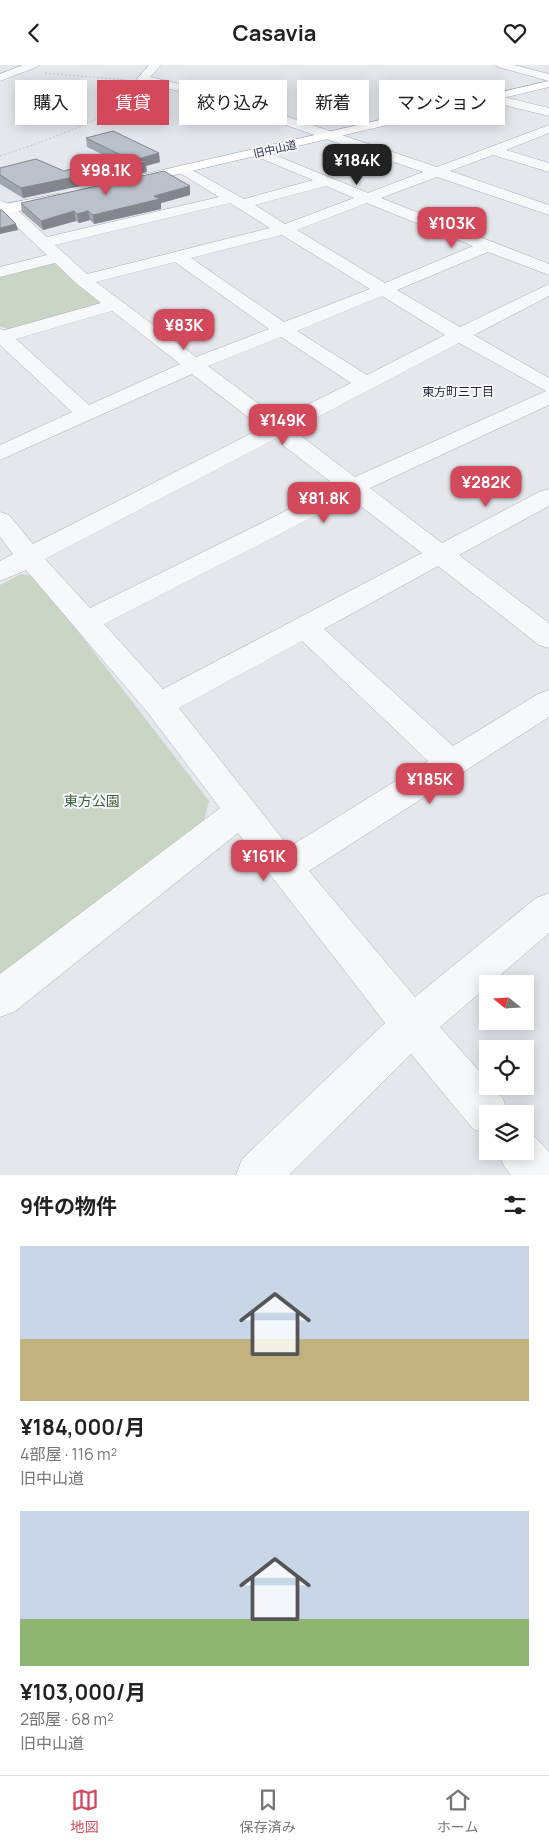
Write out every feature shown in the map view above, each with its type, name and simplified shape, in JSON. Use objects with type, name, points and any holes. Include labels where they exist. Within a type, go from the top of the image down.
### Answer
[{"type":"main road","name":"旧中山道","points":[[505,95],[549,84]]},
{"type":"main road","name":"旧中山道","points":[[120,184],[379,124]]},
{"type":"main road","points":[[3,208],[73,194]]},
{"type":"street","points":[[144,80],[155,65]]},
{"type":"street","points":[[502,65],[549,78]]},
{"type":"street","points":[[0,78],[28,67]]},
{"type":"street","points":[[169,86],[210,95],[334,135],[549,209]]},
{"type":"street","points":[[505,101],[549,112]]},
{"type":"street","points":[[83,280],[286,229],[546,132]]},
{"type":"street","points":[[492,151],[549,168]]},
{"type":"street","points":[[260,153],[367,198],[549,270]]},
{"type":"street","points":[[185,170],[286,229],[459,335],[549,385]]},
{"type":"street","points":[[42,243],[327,181]]},
{"type":"street","points":[[3,208],[83,280],[114,305],[442,555],[543,626]]},
{"type":"street","points":[[0,453],[194,365],[385,289],[487,245]]},
{"type":"street","points":[[177,256],[284,330],[366,383]]},
{"type":"street","points":[[0,272],[57,257]]},
{"type":"street","points":[[0,572],[459,335],[544,297]]},
{"type":"street","points":[[1,336],[114,305]]},
{"type":"street","points":[[1,336],[86,414]]},
{"type":"street","points":[[86,622],[353,487],[549,397]]},
{"type":"street","points":[[159,705],[549,496]]},
{"type":"street","points":[[0,520],[29,557],[159,705],[240,812],[412,1025],[480,1105]]},
{"type":"street","points":[[304,628],[451,763]]},
{"type":"street","points":[[285,868],[549,702]]},
{"type":"street","points":[[0,998],[240,812]]},
{"type":"street","points":[[258,1175],[412,1025],[549,910]]},
{"type":"street","points":[[528,1160],[540,1175]]},
{"type":"path","points":[[28,67],[63,75],[130,80]]},
{"type":"path","points":[[0,156],[56,137],[97,120]]},
{"type":"green space","points":[[43,263],[55,264],[103,300],[101,304],[13,331],[0,326],[0,274]]},
{"type":"green space","name":"東方公園","points":[[21,574],[35,576],[209,801],[201,833],[0,987],[0,585]]},
{"type":"building","points":[[113,131],[159,153],[138,159],[146,162],[21,188],[0,175],[0,168],[36,159],[64,171],[121,155],[86,138]]},
{"type":"building","points":[[164,171],[190,186],[154,196],[160,199],[93,215],[88,211],[77,214],[74,211],[41,221],[21,203]]},
{"type":"building","points":[[0,210],[2,210],[16,224],[0,228]]},
{"type":"district","name":"東方町三丁目","points":[[458,392]]}]
